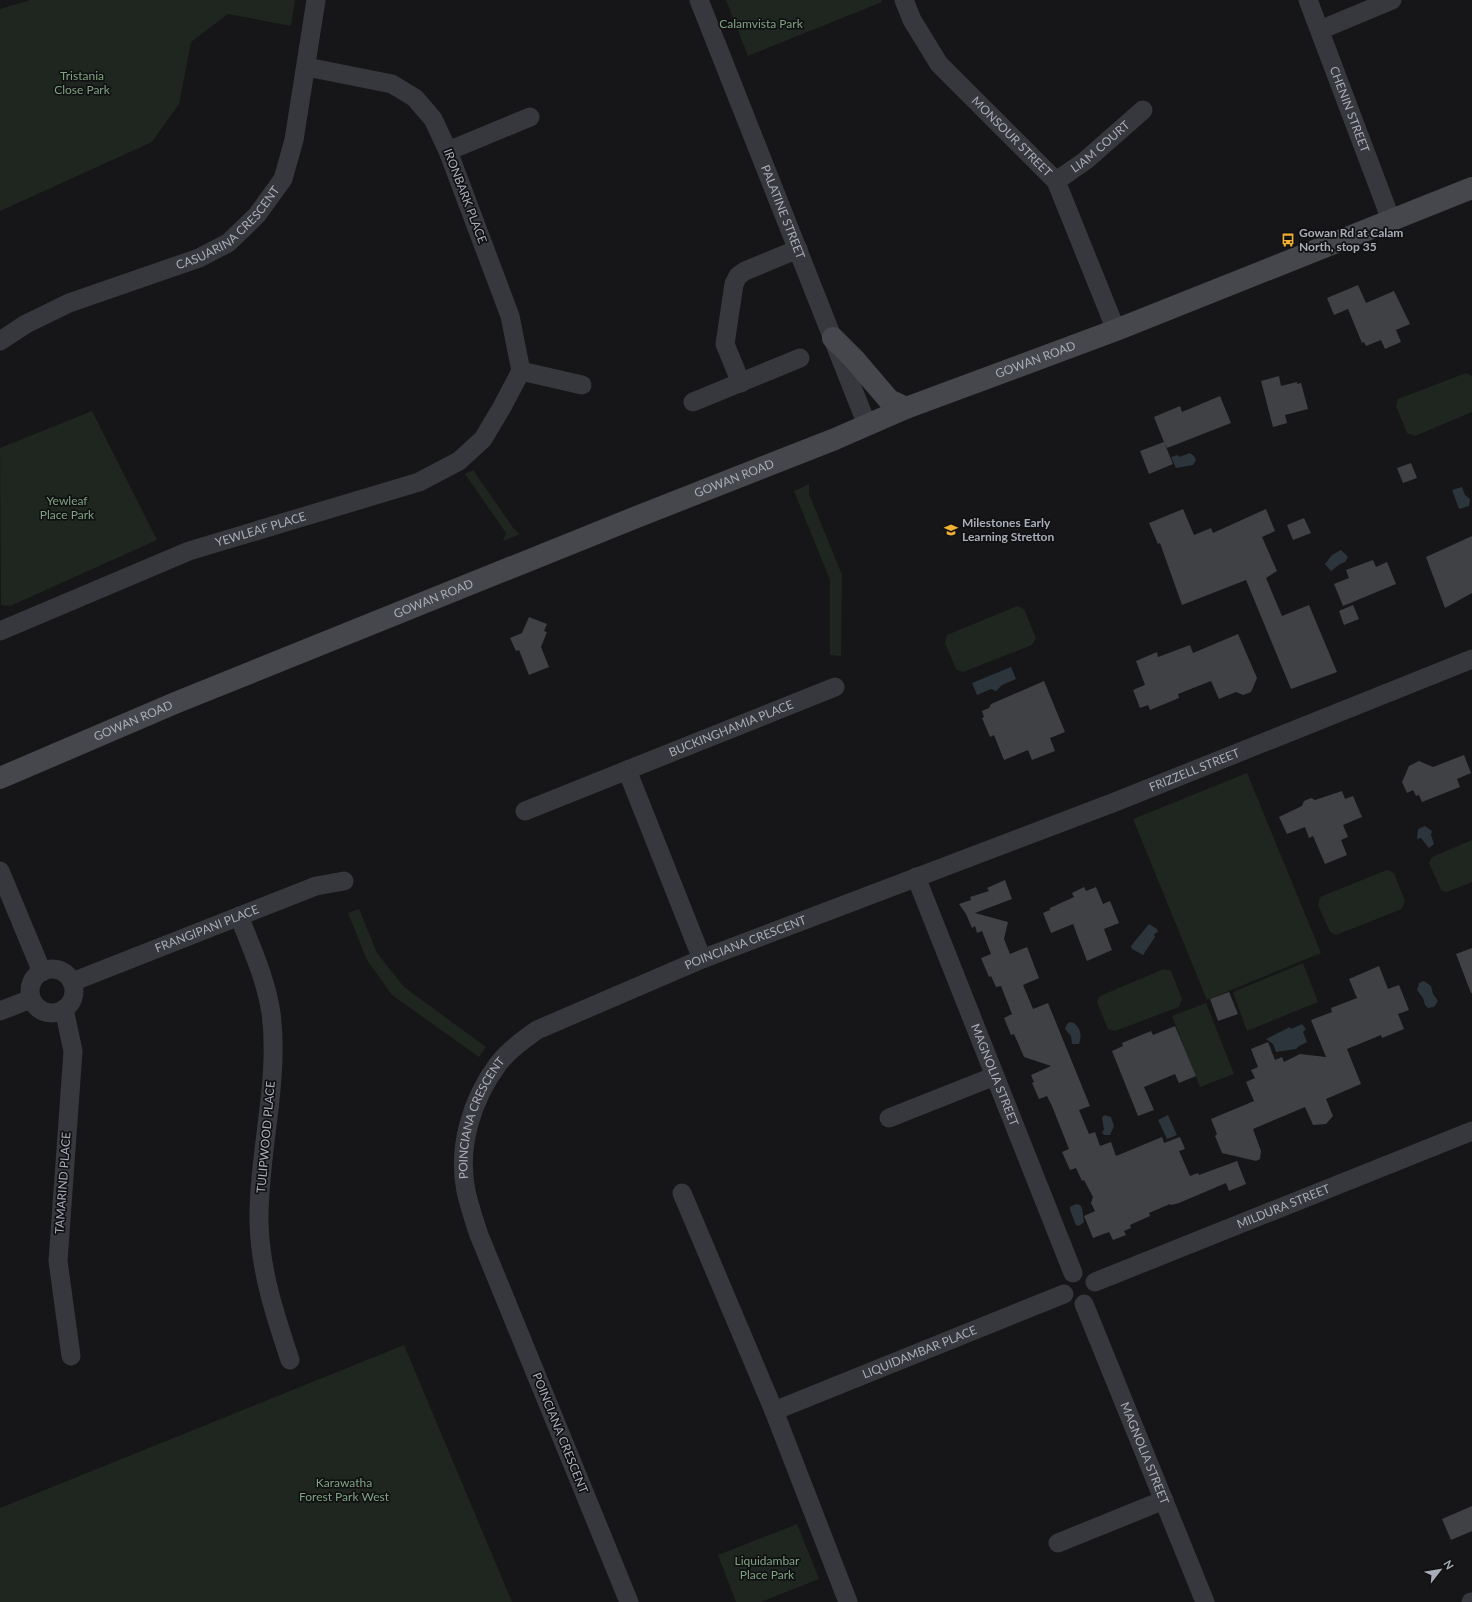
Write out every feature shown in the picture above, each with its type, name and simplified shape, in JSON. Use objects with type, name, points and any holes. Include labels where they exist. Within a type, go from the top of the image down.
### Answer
[{"type":"main road","name":"GOWAN ROAD","points":[[0,778],[169,706],[634,518],[835,439],[906,408],[1116,330],[1472,188]]},
{"type":"main road","points":[[833,338],[854,359],[889,400],[906,408]]},
{"type":"street","name":"CASUARINA CRESCENT","points":[[0,341],[26,324],[69,303],[199,258],[228,242],[257,215],[283,179],[294,140],[307,67],[316,0]]},
{"type":"street","name":"PALATINE STREET","points":[[699,0],[867,425]]},
{"type":"street","name":"MONSOUR STREET","points":[[904,0],[912,20],[939,64],[1056,181],[1116,330]]},
{"type":"street","name":"CHENIN STREET","points":[[1308,0],[1391,220]]},
{"type":"street","points":[[1320,30],[1392,0]]},
{"type":"street","name":"IRONBARK PLACE","points":[[307,67],[392,84],[415,98],[433,119],[448,151],[510,316],[521,371]]},
{"type":"street","name":"LIAM COURT","points":[[1056,181],[1085,161],[1143,110]]},
{"type":"street","points":[[448,151],[530,117]]},
{"type":"street","points":[[741,383],[725,344],[734,284],[738,276],[745,271],[798,249]]},
{"type":"street","points":[[693,402],[800,358]]},
{"type":"street","points":[[521,371],[582,385]]},
{"type":"street","name":"YEWLEAF PLACE","points":[[0,631],[189,551],[419,482],[459,460],[483,439],[521,371]]},
{"type":"street","name":"FRIZZELL STREET","points":[[916,877],[1115,802],[1472,659]]},
{"type":"street","name":"BUCKINGHAMIA PLACE","points":[[525,811],[835,688]]},
{"type":"street","points":[[627,770],[702,959]]},
{"type":"street","points":[[0,871],[42,972]]},
{"type":"street","name":"POINCIANA CRESCENT","points":[[629,1602],[479,1234],[466,1190],[464,1156],[470,1120],[482,1088],[499,1063],[514,1047],[537,1030],[556,1020],[702,959],[916,877]]},
{"type":"street","name":"MAGNOLIA STREET","points":[[916,877],[1073,1273]]},
{"type":"street","name":"FRANGIPANI PLACE","points":[[72,982],[316,886],[344,881]]},
{"type":"street","name":"TULIPWOOD PLACE","points":[[239,916],[264,982],[271,1013],[273,1042],[271,1080],[265,1129],[259,1222],[263,1265],[270,1303],[290,1360]]},
{"type":"street","points":[[56,970],[68,976],[72,982],[74,990],[73,998],[64,1010],[57,1013],[42,1011],[31,999],[30,992],[33,980],[42,972],[56,970]]},
{"type":"street","points":[[0,1011],[31,999]]},
{"type":"street","name":"TAMARIND PLACE","points":[[64,1010],[72,1051],[58,1261],[71,1356]]},
{"type":"street","points":[[889,1118],[995,1076]]},
{"type":"street","name":"MILDURA STREET","points":[[1095,1282],[1472,1131]]},
{"type":"street","points":[[682,1193],[774,1411],[848,1602]]},
{"type":"street","points":[[1078,1271],[1088,1274],[1095,1282],[1095,1293],[1089,1301],[1084,1304],[1074,1304],[1066,1298],[1064,1294],[1063,1289],[1065,1279],[1073,1273],[1078,1271]]},
{"type":"street","name":"LIQUIDAMBAR PLACE","points":[[774,1411],[1064,1294]]},
{"type":"street","name":"MAGNOLIA STREET","points":[[1084,1304],[1205,1602]]},
{"type":"street","points":[[1058,1543],[1164,1500]]},
{"type":"green space","name":"Tristania Close Park","points":[[30,0],[295,0],[291,26],[228,14],[191,42],[179,104],[152,142],[0,211],[0,9]]},
{"type":"green space","name":"Calamvista Park","points":[[726,0],[881,0],[882,2],[748,56]]},
{"type":"green space","points":[[1466,373],[1472,376],[1472,412],[1415,436],[1407,433],[1396,406],[1398,399]]},
{"type":"green space","name":"Yewleaf Place Park","points":[[92,411],[157,540],[10,606],[1,605],[0,448]]},
{"type":"green space","points":[[473,470],[514,529],[520,534],[503,541],[506,533],[465,474]]},
{"type":"green space","points":[[809,484],[809,494],[842,575],[841,656],[830,655],[830,580],[794,491]]},
{"type":"green space","points":[[1017,606],[1024,609],[1036,638],[1032,645],[963,672],[956,669],[945,643],[947,635]]},
{"type":"green space","points":[[1247,773],[1321,953],[1207,1000],[1133,819]]},
{"type":"green space","points":[[1472,840],[1472,882],[1447,892],[1441,890],[1429,863],[1432,857]]},
{"type":"green space","points":[[1387,870],[1394,873],[1405,901],[1402,909],[1336,935],[1330,932],[1318,905],[1320,897]]},
{"type":"green space","points":[[359,909],[377,953],[404,987],[486,1047],[479,1057],[392,995],[367,960],[348,913]]},
{"type":"green space","points":[[1303,963],[1318,1002],[1247,1031],[1233,992]]},
{"type":"green space","points":[[1164,969],[1171,971],[1182,999],[1179,1007],[1115,1031],[1108,1029],[1097,1002],[1100,996]]},
{"type":"green space","points":[[1206,1003],[1234,1074],[1200,1087],[1172,1016]]},
{"type":"green space","name":"Karawatha Forest Park West","points":[[404,1345],[512,1602],[0,1602],[0,1508]]},
{"type":"green space","name":"Liquidambar Place Park","points":[[797,1524],[819,1579],[761,1602],[736,1602],[718,1555]]},
{"type":"shaded area","points":[[1190,453],[1196,460],[1193,465],[1176,468],[1171,457],[1178,455],[1179,457]]},
{"type":"shaded area","points":[[1462,487],[1465,495],[1470,499],[1469,506],[1459,509],[1452,490]]},
{"type":"shaded area","points":[[1341,550],[1348,557],[1345,562],[1331,571],[1325,564],[1332,555]]},
{"type":"shaded area","points":[[1011,667],[1016,679],[1002,685],[996,691],[991,689],[977,695],[972,683]]},
{"type":"shaded area","points":[[1425,826],[1432,831],[1431,835],[1434,844],[1429,848],[1421,838],[1417,839],[1418,829]]},
{"type":"shaded area","points":[[1149,924],[1157,929],[1158,932],[1154,934],[1155,937],[1143,955],[1132,949],[1131,946]]},
{"type":"shaded area","points":[[1424,981],[1431,986],[1433,994],[1438,1001],[1434,1007],[1428,1008],[1425,1005],[1423,998],[1417,990],[1419,983]]},
{"type":"shaded area","points":[[1070,1022],[1074,1023],[1079,1030],[1081,1035],[1079,1044],[1072,1044],[1071,1036],[1065,1029],[1067,1024]]},
{"type":"shaded area","points":[[1302,1024],[1306,1029],[1303,1032],[1307,1042],[1296,1049],[1276,1052],[1273,1044],[1266,1039],[1290,1027],[1291,1029]]},
{"type":"shaded area","points":[[1104,1115],[1111,1117],[1114,1126],[1110,1135],[1104,1135],[1102,1133],[1104,1129],[1102,1118]]},
{"type":"shaded area","points":[[1168,1115],[1177,1135],[1167,1139],[1158,1120]]},
{"type":"shaded area","points":[[1076,1204],[1080,1205],[1082,1208],[1084,1222],[1079,1226],[1076,1225],[1070,1210],[1070,1207]]},
{"type":"building","points":[[1358,285],[1366,303],[1394,291],[1410,324],[1396,330],[1401,342],[1385,349],[1381,340],[1366,346],[1364,342],[1362,343],[1348,309],[1334,315],[1327,298]]},
{"type":"building","points":[[1279,376],[1281,386],[1297,382],[1297,384],[1301,383],[1308,409],[1285,415],[1287,423],[1273,427],[1261,381]]},
{"type":"building","points":[[1220,396],[1231,423],[1167,448],[1154,417],[1180,406],[1182,412]]},
{"type":"building","points":[[1164,442],[1173,464],[1149,474],[1140,451]]},
{"type":"building","points":[[1411,463],[1417,478],[1403,483],[1397,468]]},
{"type":"building","points":[[1183,509],[1194,535],[1211,528],[1213,533],[1266,509],[1275,531],[1262,537],[1277,571],[1266,578],[1282,616],[1309,605],[1337,672],[1291,689],[1246,580],[1182,605],[1160,543],[1158,544],[1149,523]]},
{"type":"building","points":[[1304,518],[1311,533],[1293,540],[1287,525]]},
{"type":"building","points":[[1472,536],[1472,593],[1445,608],[1426,557]]},
{"type":"building","points":[[1373,560],[1376,567],[1387,562],[1396,584],[1343,606],[1334,584],[1349,578],[1346,570]]},
{"type":"building","points":[[1353,605],[1359,619],[1344,625],[1339,611]]},
{"type":"building","points":[[529,617],[547,624],[544,631],[547,632],[541,647],[549,667],[529,675],[519,650],[516,651],[510,638],[522,633]]},
{"type":"building","points":[[1238,634],[1257,678],[1251,692],[1243,695],[1236,692],[1219,699],[1211,681],[1178,694],[1179,698],[1150,710],[1148,705],[1140,708],[1133,690],[1145,685],[1136,661],[1157,652],[1158,657],[1190,645],[1193,653]]},
{"type":"building","points":[[1044,681],[1065,732],[1050,738],[1055,751],[1032,760],[1028,750],[1004,760],[994,735],[990,737],[982,718],[984,717],[982,711],[989,708],[991,704]]},
{"type":"building","points":[[1464,755],[1471,773],[1457,779],[1460,787],[1422,802],[1419,795],[1416,796],[1413,790],[1407,793],[1402,782],[1409,766],[1419,761],[1433,767]]},
{"type":"building","points":[[1342,791],[1345,799],[1353,796],[1362,817],[1343,825],[1348,837],[1341,840],[1347,855],[1325,864],[1313,836],[1309,838],[1305,827],[1287,834],[1279,817],[1302,806],[1304,801],[1311,798],[1315,800]]},
{"type":"building","points":[[1005,880],[1012,899],[975,913],[1008,922],[1004,939],[1010,954],[1027,947],[1039,978],[1023,985],[1033,1009],[1048,1003],[1090,1106],[1079,1110],[1089,1134],[1095,1132],[1100,1146],[1111,1142],[1116,1156],[1162,1137],[1164,1143],[1180,1137],[1185,1149],[1179,1151],[1190,1176],[1198,1173],[1199,1175],[1237,1161],[1246,1184],[1229,1191],[1226,1183],[1179,1203],[1170,1204],[1149,1213],[1150,1216],[1130,1225],[1131,1228],[1124,1231],[1126,1235],[1113,1240],[1109,1232],[1093,1238],[1084,1216],[1095,1211],[1091,1203],[1093,1197],[1084,1180],[1082,1181],[1076,1168],[1070,1170],[1062,1152],[1069,1149],[1052,1106],[1047,1096],[1039,1099],[1032,1083],[1034,1082],[1031,1075],[1051,1066],[1024,1057],[1014,1034],[1011,1035],[1004,1018],[1012,1014],[1001,986],[996,987],[991,976],[989,977],[981,958],[991,954],[982,931],[977,933],[975,926],[972,928],[966,914],[959,904],[971,900],[970,897],[989,891],[987,888]]},
{"type":"building","points":[[1084,887],[1086,891],[1096,887],[1103,904],[1110,901],[1119,923],[1104,929],[1112,950],[1087,961],[1073,924],[1051,933],[1043,913],[1050,910],[1050,908],[1074,897],[1072,893]]},
{"type":"building","points":[[1472,948],[1472,993],[1471,993],[1456,954]]},
{"type":"building","points":[[1379,966],[1388,989],[1399,985],[1409,1010],[1398,1014],[1404,1029],[1382,1038],[1381,1035],[1347,1049],[1361,1084],[1326,1099],[1333,1116],[1326,1124],[1313,1125],[1305,1107],[1253,1129],[1261,1151],[1260,1159],[1256,1161],[1222,1153],[1215,1136],[1217,1134],[1211,1119],[1254,1101],[1246,1082],[1255,1078],[1251,1070],[1258,1067],[1251,1049],[1268,1042],[1275,1060],[1282,1057],[1284,1062],[1300,1054],[1326,1057],[1311,1020],[1332,1012],[1331,1008],[1357,998],[1349,979]]},
{"type":"building","points":[[1229,992],[1238,1014],[1218,1021],[1210,999]]},
{"type":"building","points":[[1175,1026],[1196,1076],[1179,1083],[1175,1074],[1144,1087],[1154,1110],[1138,1116],[1112,1051],[1123,1046],[1122,1043],[1151,1031],[1153,1035]]},
{"type":"building","points":[[1472,1506],[1472,1531],[1451,1540],[1442,1519]]},
{"type":"place","name":"Gowan Rd at Calam North, stop 35","points":[[1288,240]]},
{"type":"place","name":"Milestones Early Learning Stretton","points":[[951,530]]}]
